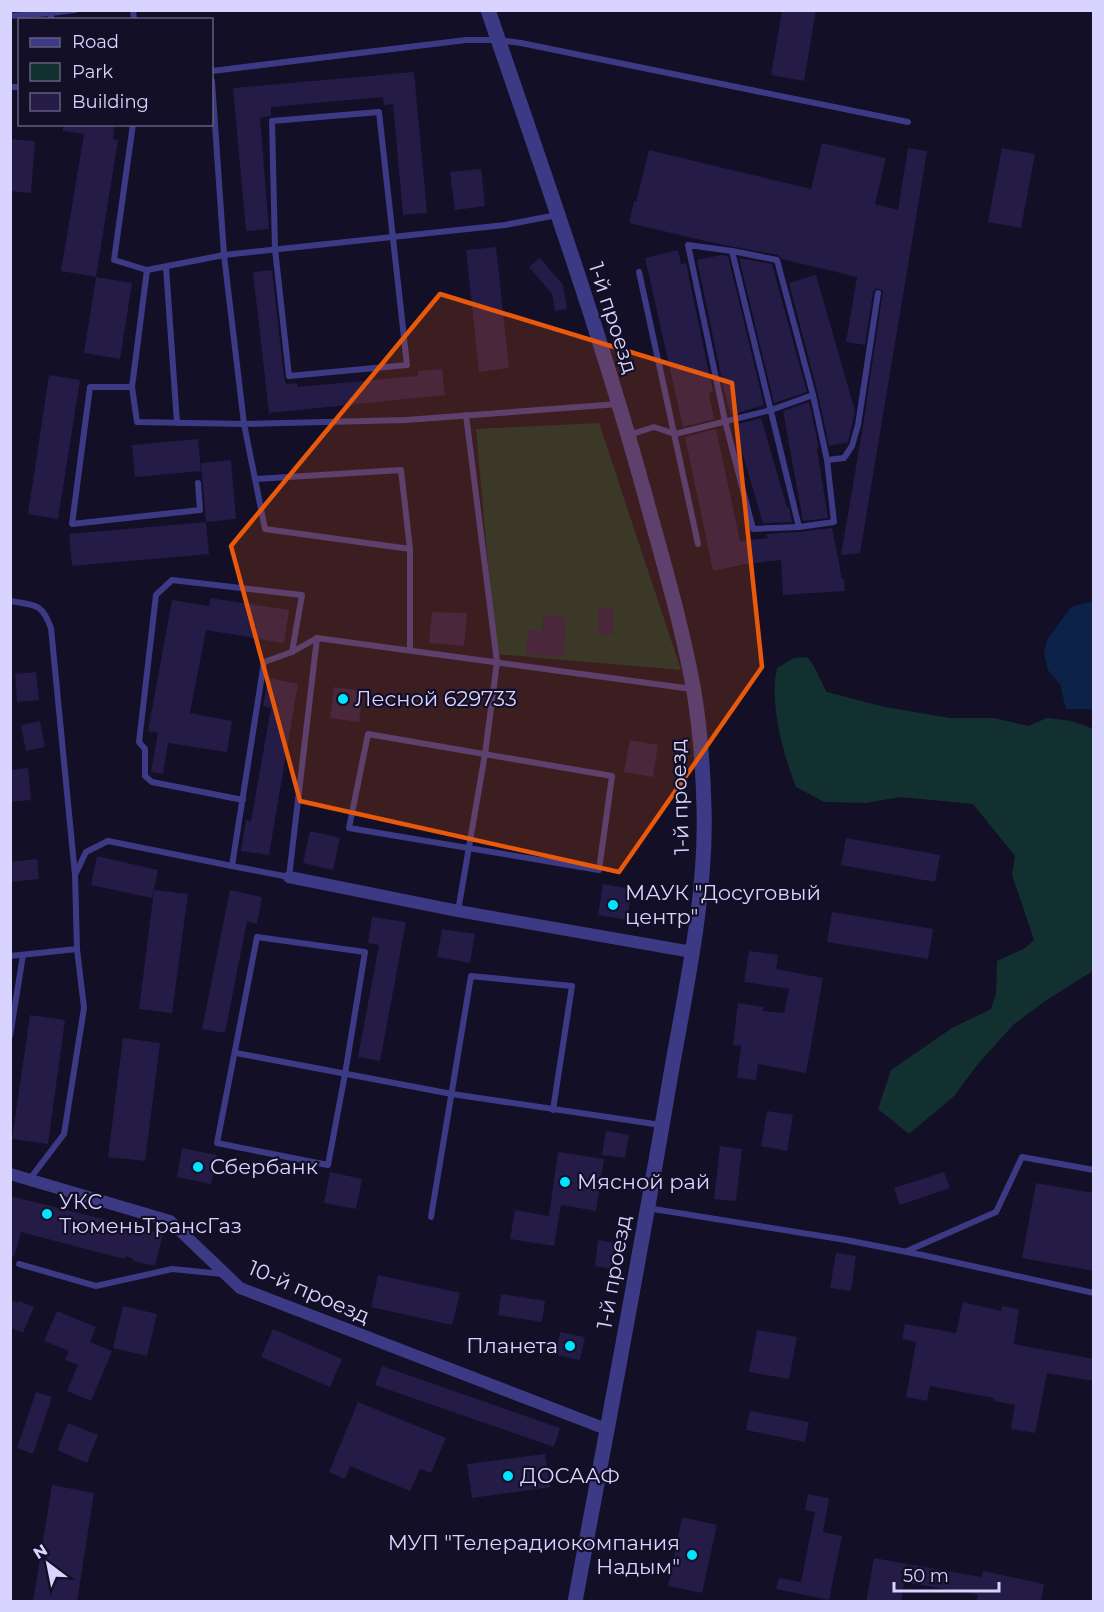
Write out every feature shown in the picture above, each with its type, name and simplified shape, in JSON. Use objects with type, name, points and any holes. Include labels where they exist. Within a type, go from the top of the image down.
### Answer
[{"type":"street","name":"1-й проезд","points":[[488,10],[619,404],[682,629],[694,689],[701,748],[704,813],[703,864],[692,952],[575,1602]]},
{"type":"street","points":[[289,877],[458,911],[692,952]]},
{"type":"street","name":"10-й проезд","points":[[10,1174],[170,1221],[240,1288],[606,1429]]},
{"type":"lane","points":[[10,16],[51,16],[75,10]]},
{"type":"lane","points":[[213,71],[466,40],[498,40],[908,122]]},
{"type":"lane","points":[[213,96],[224,255],[244,424],[265,530],[410,549]]},
{"type":"lane","points":[[379,112],[407,365],[289,376],[275,249],[272,121],[379,112]]},
{"type":"lane","points":[[133,126],[114,260],[147,270],[224,255],[505,225],[558,215]]},
{"type":"lane","points":[[688,245],[777,260],[813,395],[827,460],[834,522],[799,527],[753,529],[725,422],[688,245]]},
{"type":"lane","points":[[732,251],[799,527]]},
{"type":"lane","points":[[166,267],[177,423]]},
{"type":"lane","points":[[147,270],[132,387],[137,422],[244,424],[406,420],[619,404]]},
{"type":"lane","points":[[639,272],[698,544]]},
{"type":"lane","points":[[827,460],[844,458],[852,446],[858,425],[878,293]]},
{"type":"lane","points":[[132,387],[90,387],[72,524],[200,510],[198,483]]},
{"type":"lane","points":[[628,436],[654,427],[675,434],[771,410],[813,395]]},
{"type":"lane","points":[[458,911],[485,754],[497,662],[466,415]]},
{"type":"lane","points":[[256,478],[401,470],[410,549],[410,650]]},
{"type":"lane","points":[[243,800],[152,782],[145,776],[145,749],[139,742],[156,595],[172,580],[302,595],[292,652]]},
{"type":"lane","points":[[10,602],[38,605],[46,615],[51,628],[75,875],[77,949],[84,1008],[64,1134],[28,1180]]},
{"type":"lane","points":[[232,866],[264,662],[292,652],[317,638],[694,689]]},
{"type":"lane","points":[[75,875],[86,852],[108,841],[289,877],[317,638]]},
{"type":"lane","points":[[368,734],[485,754],[612,776],[599,870],[350,828],[368,734]]},
{"type":"lane","points":[[257,937],[365,952],[328,1166],[217,1143],[236,1053],[257,937]]},
{"type":"lane","points":[[10,956],[77,949]]},
{"type":"lane","points":[[10,1036],[23,955]]},
{"type":"lane","points":[[431,1217],[471,975],[572,986],[553,1110]]},
{"type":"lane","points":[[236,1053],[452,1094],[662,1125]]},
{"type":"lane","points":[[907,1252],[996,1212],[1022,1157],[1094,1170]]},
{"type":"lane","points":[[647,1208],[846,1240],[1094,1293]]},
{"type":"lane","points":[[19,1264],[96,1286],[172,1269],[226,1275]]},
{"type":"highlighted area","points":[[440,294],[732,383],[762,667],[619,872],[300,801],[231,546]]},
{"type":"green space","points":[[599,423],[681,670],[496,654],[476,429]]},
{"type":"green space","points":[[807,657],[827,692],[885,707],[950,718],[994,718],[1028,726],[1047,718],[1072,721],[1091,728],[1093,732],[1093,971],[1045,1001],[1013,1025],[978,1064],[954,1096],[909,1134],[878,1109],[891,1070],[952,1028],[991,1009],[996,993],[997,961],[1025,948],[1034,940],[1012,875],[1015,856],[973,804],[900,797],[866,803],[824,802],[796,787],[786,760],[779,728],[775,681],[777,668],[794,658]]},
{"type":"water","points":[[1093,601],[1093,709],[1066,709],[1060,684],[1048,670],[1044,653],[1047,640],[1071,607]]},
{"type":"building","points":[[782,10],[816,10],[804,81],[771,75]]},
{"type":"building","points":[[414,72],[427,213],[403,215],[393,104],[384,105],[383,97],[271,107],[271,116],[260,118],[269,229],[246,231],[233,88]]},
{"type":"building","points":[[63,126],[115,126],[113,139],[118,140],[96,277],[61,271],[84,134],[63,131]]},
{"type":"building","points":[[10,139],[35,141],[31,193],[10,191]]},
{"type":"building","points":[[822,143],[886,158],[875,204],[898,210],[908,148],[927,151],[860,553],[841,555],[883,291],[877,288],[873,292],[865,345],[846,342],[857,277],[782,259],[778,255],[629,223],[649,150],[811,189]]},
{"type":"building","points":[[1002,148],[1035,154],[1021,228],[988,222]]},
{"type":"building","points":[[481,169],[485,206],[455,210],[450,172]]},
{"type":"building","points":[[496,247],[509,368],[479,372],[466,250]]},
{"type":"building","points":[[678,250],[681,264],[686,263],[713,392],[709,393],[714,419],[683,427],[645,258]]},
{"type":"building","points":[[721,255],[728,256],[764,405],[731,415],[697,260]]},
{"type":"building","points":[[540,258],[563,285],[567,309],[555,311],[552,294],[529,267]]},
{"type":"building","points":[[739,258],[772,264],[807,392],[774,403]]},
{"type":"building","points":[[272,270],[286,384],[297,383],[297,387],[418,376],[418,371],[442,369],[445,395],[269,413],[253,272]]},
{"type":"building","points":[[816,275],[855,411],[848,442],[829,446],[789,283]]},
{"type":"building","points":[[96,277],[132,283],[120,359],[84,353]]},
{"type":"building","points":[[49,375],[80,380],[58,519],[28,514]]},
{"type":"building","points":[[809,402],[819,448],[817,449],[828,518],[803,521],[783,411]]},
{"type":"building","points":[[761,418],[792,522],[763,523],[734,425]]},
{"type":"building","points":[[716,429],[740,541],[768,538],[766,534],[832,528],[845,591],[783,595],[781,560],[745,564],[713,571],[685,437]]},
{"type":"building","points":[[198,439],[201,471],[135,477],[132,445]]},
{"type":"building","points":[[231,460],[236,519],[206,522],[201,463]]},
{"type":"building","points":[[206,522],[209,554],[72,566],[69,534]]},
{"type":"building","points":[[210,598],[289,610],[284,643],[206,630],[190,713],[232,721],[227,752],[168,743],[163,774],[151,772],[158,733],[148,731],[172,600],[209,606]]},
{"type":"building","points":[[599,607],[614,608],[613,635],[598,634]]},
{"type":"building","points":[[432,612],[467,613],[464,646],[429,643]]},
{"type":"building","points":[[543,615],[567,617],[563,657],[526,654],[528,630],[542,631]]},
{"type":"building","points":[[36,672],[39,700],[17,702],[15,674]]},
{"type":"building","points":[[268,678],[298,684],[269,855],[241,851],[246,820],[251,821],[271,708],[263,706]]},
{"type":"building","points":[[334,687],[363,691],[359,722],[330,718]]},
{"type":"building","points":[[40,721],[45,747],[26,751],[21,725]]},
{"type":"building","points":[[630,740],[658,745],[653,777],[624,772]]},
{"type":"building","points":[[28,768],[31,800],[10,802],[10,770]]},
{"type":"building","points":[[310,831],[340,838],[333,870],[303,863]]},
{"type":"building","points":[[846,838],[940,855],[935,882],[841,865]]},
{"type":"building","points":[[97,856],[158,870],[152,898],[91,885]]},
{"type":"building","points":[[37,859],[39,879],[10,882],[10,862]]},
{"type":"building","points":[[603,884],[632,889],[627,920],[598,915]]},
{"type":"building","points":[[154,890],[188,894],[172,1013],[139,1009]]},
{"type":"building","points":[[230,890],[262,897],[257,924],[247,921],[225,1033],[202,1029]]},
{"type":"building","points":[[832,912],[933,929],[928,959],[827,942]]},
{"type":"building","points":[[372,917],[406,922],[380,1061],[358,1057],[379,945],[368,943]]},
{"type":"building","points":[[442,929],[475,934],[470,963],[437,957]]},
{"type":"building","points":[[749,951],[778,955],[776,969],[823,978],[806,1073],[758,1064],[756,1080],[737,1078],[741,1046],[733,1045],[738,1003],[764,1007],[763,1011],[784,1013],[789,989],[744,982]]},
{"type":"building","points":[[30,1015],[65,1020],[48,1144],[12,1139]]},
{"type":"building","points":[[123,1038],[160,1043],[145,1161],[108,1157]]},
{"type":"building","points":[[767,1111],[793,1115],[787,1151],[761,1146]]},
{"type":"building","points":[[606,1131],[629,1135],[625,1158],[602,1155]]},
{"type":"building","points":[[720,1146],[742,1149],[736,1201],[714,1199]]},
{"type":"building","points":[[182,1148],[217,1155],[211,1184],[177,1177]]},
{"type":"building","points":[[558,1152],[604,1159],[596,1211],[561,1205],[554,1246],[510,1239],[515,1210],[549,1216]]},
{"type":"building","points":[[330,1172],[362,1179],[356,1209],[324,1203]]},
{"type":"building","points":[[944,1172],[950,1188],[900,1205],[894,1188]]},
{"type":"building","points":[[1036,1183],[1094,1193],[1094,1271],[1022,1258]]},
{"type":"building","name":"УКС ТюменьТрансГаз","points":[[10,1196],[163,1234],[155,1266],[133,1261],[126,1256],[124,1259],[21,1232],[14,1257],[10,1257]]},
{"type":"building","points":[[598,1240],[615,1243],[611,1269],[595,1266]]},
{"type":"building","points":[[836,1253],[856,1256],[851,1291],[830,1288]]},
{"type":"building","points":[[378,1275],[460,1293],[452,1325],[371,1307]]},
{"type":"building","points":[[501,1294],[545,1301],[542,1322],[498,1315]]},
{"type":"building","points":[[10,1300],[34,1307],[23,1333],[10,1327]]},
{"type":"building","points":[[963,1302],[1001,1311],[1002,1306],[1019,1309],[1014,1344],[1094,1359],[1094,1381],[1047,1373],[1035,1433],[1011,1429],[1015,1405],[994,1401],[994,1398],[930,1386],[927,1401],[906,1397],[916,1342],[902,1339],[905,1324],[956,1333]]},
{"type":"building","points":[[123,1306],[157,1314],[147,1356],[113,1348]]},
{"type":"building","points":[[57,1311],[96,1327],[90,1342],[112,1351],[91,1401],[67,1391],[78,1365],[65,1360],[69,1351],[44,1341]]},
{"type":"building","points":[[273,1329],[342,1359],[330,1387],[261,1357]]},
{"type":"building","points":[[757,1330],[797,1337],[789,1379],[749,1372]]},
{"type":"building","name":"Планета","points":[[560,1332],[585,1337],[580,1360],[556,1355]]},
{"type":"building","points":[[382,1366],[560,1428],[554,1447],[375,1385]]},
{"type":"building","points":[[36,1392],[52,1397],[33,1454],[17,1448]]},
{"type":"building","points":[[358,1402],[446,1438],[431,1473],[420,1469],[410,1491],[350,1466],[345,1479],[329,1472]]},
{"type":"building","points":[[750,1411],[809,1422],[805,1442],[746,1430]]},
{"type":"building","points":[[68,1423],[98,1435],[87,1463],[57,1450]]},
{"type":"building","name":"ДОСААФ","points":[[545,1454],[550,1487],[472,1498],[467,1464]]},
{"type":"building","points":[[52,1485],[94,1493],[77,1602],[33,1602]]},
{"type":"building","points":[[808,1494],[829,1498],[823,1532],[842,1536],[829,1600],[776,1589],[779,1578],[801,1582],[815,1512],[805,1510]]},
{"type":"building","name":"МУП \"Телерадиокомпания Надым\"","points":[[682,1517],[717,1525],[702,1593],[668,1586]]},
{"type":"building","points":[[874,1558],[981,1577],[983,1571],[1044,1584],[1041,1602],[976,1602],[978,1595],[904,1582],[901,1602],[866,1602]]},
{"type":"place","name":"Лесной 629733","points":[[343,699]]},
{"type":"place","name":"МАУК \"Досуговый центр\"","points":[[613,905]]},
{"type":"place","name":"Сбербанк","points":[[198,1167]]},
{"type":"place","name":"Мясной рай","points":[[565,1182]]},
{"type":"place","name":"УКС ТюменьТрансГаз","points":[[47,1214]]},
{"type":"place","name":"Планета","points":[[570,1346]]},
{"type":"place","name":"ДОСААФ","points":[[508,1476]]},
{"type":"place","name":"МУП \"Телерадиокомпания Надым\"","points":[[692,1555]]}]
